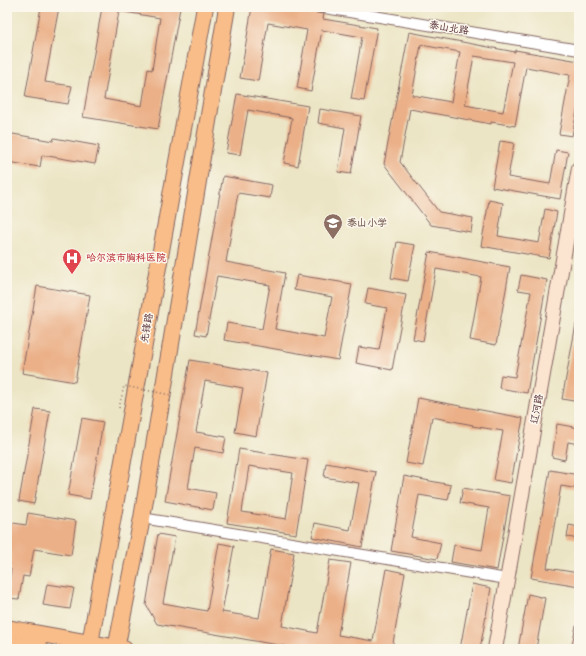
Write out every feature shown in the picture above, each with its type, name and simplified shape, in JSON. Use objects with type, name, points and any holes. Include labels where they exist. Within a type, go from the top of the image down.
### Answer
[{"type":"main road","name":"先锋路","points":[[90,646],[205,7]]},
{"type":"main road","points":[[7,628],[90,646],[119,649],[227,7]]},
{"type":"main road","name":"辽河路","points":[[495,649],[579,168]]},
{"type":"main road","name":"辽河路","points":[[501,649],[579,201]]},
{"type":"main road","points":[[7,644],[40,649]]},
{"type":"street","name":"泰山北路","points":[[319,7],[579,50]]},
{"type":"street","points":[[142,518],[507,579]]},
{"type":"path","points":[[119,408],[124,386],[171,395],[167,416]]},
{"type":"building","points":[[41,7],[59,7],[45,82],[72,86],[68,104],[25,97]]},
{"type":"building","points":[[102,7],[180,8],[158,129],[83,117]],"holes":[[[119,11],[160,18],[152,70],[148,69],[142,106],[104,99]]]},
{"type":"building","points":[[252,7],[280,7],[324,14],[323,19],[377,28],[364,101],[351,99],[362,37],[322,30],[311,91],[297,88],[307,30],[268,23],[258,81],[240,78]]},
{"type":"building","points":[[409,32],[515,52],[515,50],[579,61],[579,101],[572,136],[559,134],[570,75],[526,67],[515,126],[491,122],[491,124],[410,109],[400,162],[439,212],[473,218],[471,232],[431,225],[384,164]],"holes":[[[421,45],[460,52],[451,102],[412,95]],[[474,56],[513,62],[503,112],[465,105]]]},
{"type":"building","points":[[237,94],[308,106],[298,166],[284,163],[292,118],[248,110],[240,155],[226,153]]},
{"type":"building","points":[[320,109],[361,116],[351,174],[338,172],[345,128],[318,123]]},
{"type":"building","points":[[7,133],[53,141],[54,138],[99,146],[95,164],[42,155],[40,167],[7,162]]},
{"type":"building","points":[[500,141],[514,143],[508,177],[550,184],[556,150],[568,152],[560,199],[492,187]]},
{"type":"building","points":[[223,176],[272,185],[270,198],[238,193],[226,262],[285,273],[275,329],[324,338],[332,297],[294,290],[297,275],[352,284],[338,360],[224,340],[227,323],[262,329],[270,285],[217,276],[206,336],[195,334]]},
{"type":"building","points":[[489,200],[503,203],[498,236],[539,243],[545,209],[557,212],[549,258],[481,246]]},
{"type":"building","points":[[397,242],[415,245],[408,281],[391,278]]},
{"type":"building","points":[[429,252],[510,267],[496,345],[470,340],[481,277],[436,269],[423,341],[413,339]]},
{"type":"building","points":[[521,275],[547,280],[527,393],[499,388],[501,375],[515,377],[531,292],[518,290]]},
{"type":"building","points":[[37,286],[90,295],[75,382],[22,373]]},
{"type":"building","points":[[368,288],[406,295],[392,370],[356,363],[359,347],[379,350],[387,308],[365,304]]},
{"type":"building","points":[[576,324],[579,325],[579,402],[562,399]]},
{"type":"building","points":[[190,360],[267,373],[256,436],[235,432],[243,388],[205,381],[196,432],[226,437],[223,453],[195,448],[188,488],[216,493],[213,510],[165,501]]},
{"type":"building","points":[[418,398],[523,418],[511,483],[494,480],[503,431],[432,417],[423,466],[406,463]]},
{"type":"building","points":[[35,409],[50,411],[34,504],[19,501]]},
{"type":"building","points":[[82,418],[103,422],[90,499],[68,495]]},
{"type":"building","points":[[557,424],[579,428],[579,444],[568,442],[565,460],[552,457]]},
{"type":"building","points":[[239,449],[308,460],[296,534],[227,523]],"holes":[[[249,466],[293,473],[286,519],[242,512]]]},
{"type":"building","points":[[326,463],[376,472],[362,547],[312,537],[315,523],[350,530],[359,483],[324,477]]},
{"type":"building","points":[[550,470],[579,475],[579,489],[561,486],[547,568],[579,573],[579,586],[531,578]]},
{"type":"building","points":[[404,476],[451,485],[448,500],[419,495],[411,537],[441,543],[437,559],[391,551]]},
{"type":"building","points":[[463,488],[510,496],[497,570],[451,562],[454,545],[482,550],[489,508],[460,503]]},
{"type":"building","points":[[28,513],[76,521],[71,555],[34,549],[29,577],[23,576],[19,599],[7,598],[11,569],[7,569],[7,522],[26,525]]},
{"type":"building","points":[[569,525],[579,527],[579,539],[567,537]]},
{"type":"building","points":[[158,534],[175,537],[163,603],[207,611],[219,543],[234,546],[222,612],[259,618],[271,549],[294,553],[282,626],[317,633],[330,560],[351,563],[338,635],[373,641],[386,569],[405,573],[392,649],[301,649],[157,624],[146,605]]},
{"type":"building","points":[[47,584],[74,588],[70,609],[43,605]]},
{"type":"building","points":[[472,584],[491,588],[480,649],[460,649]]},
{"type":"building","points":[[528,594],[545,598],[536,649],[518,649]]},
{"type":"building","points":[[576,626],[579,626],[579,649],[571,649]]},
{"type":"place","name":"泰山小学","points":[[333,240]]},
{"type":"place","name":"哈尔滨市胸科医院","points":[[72,275]]}]
